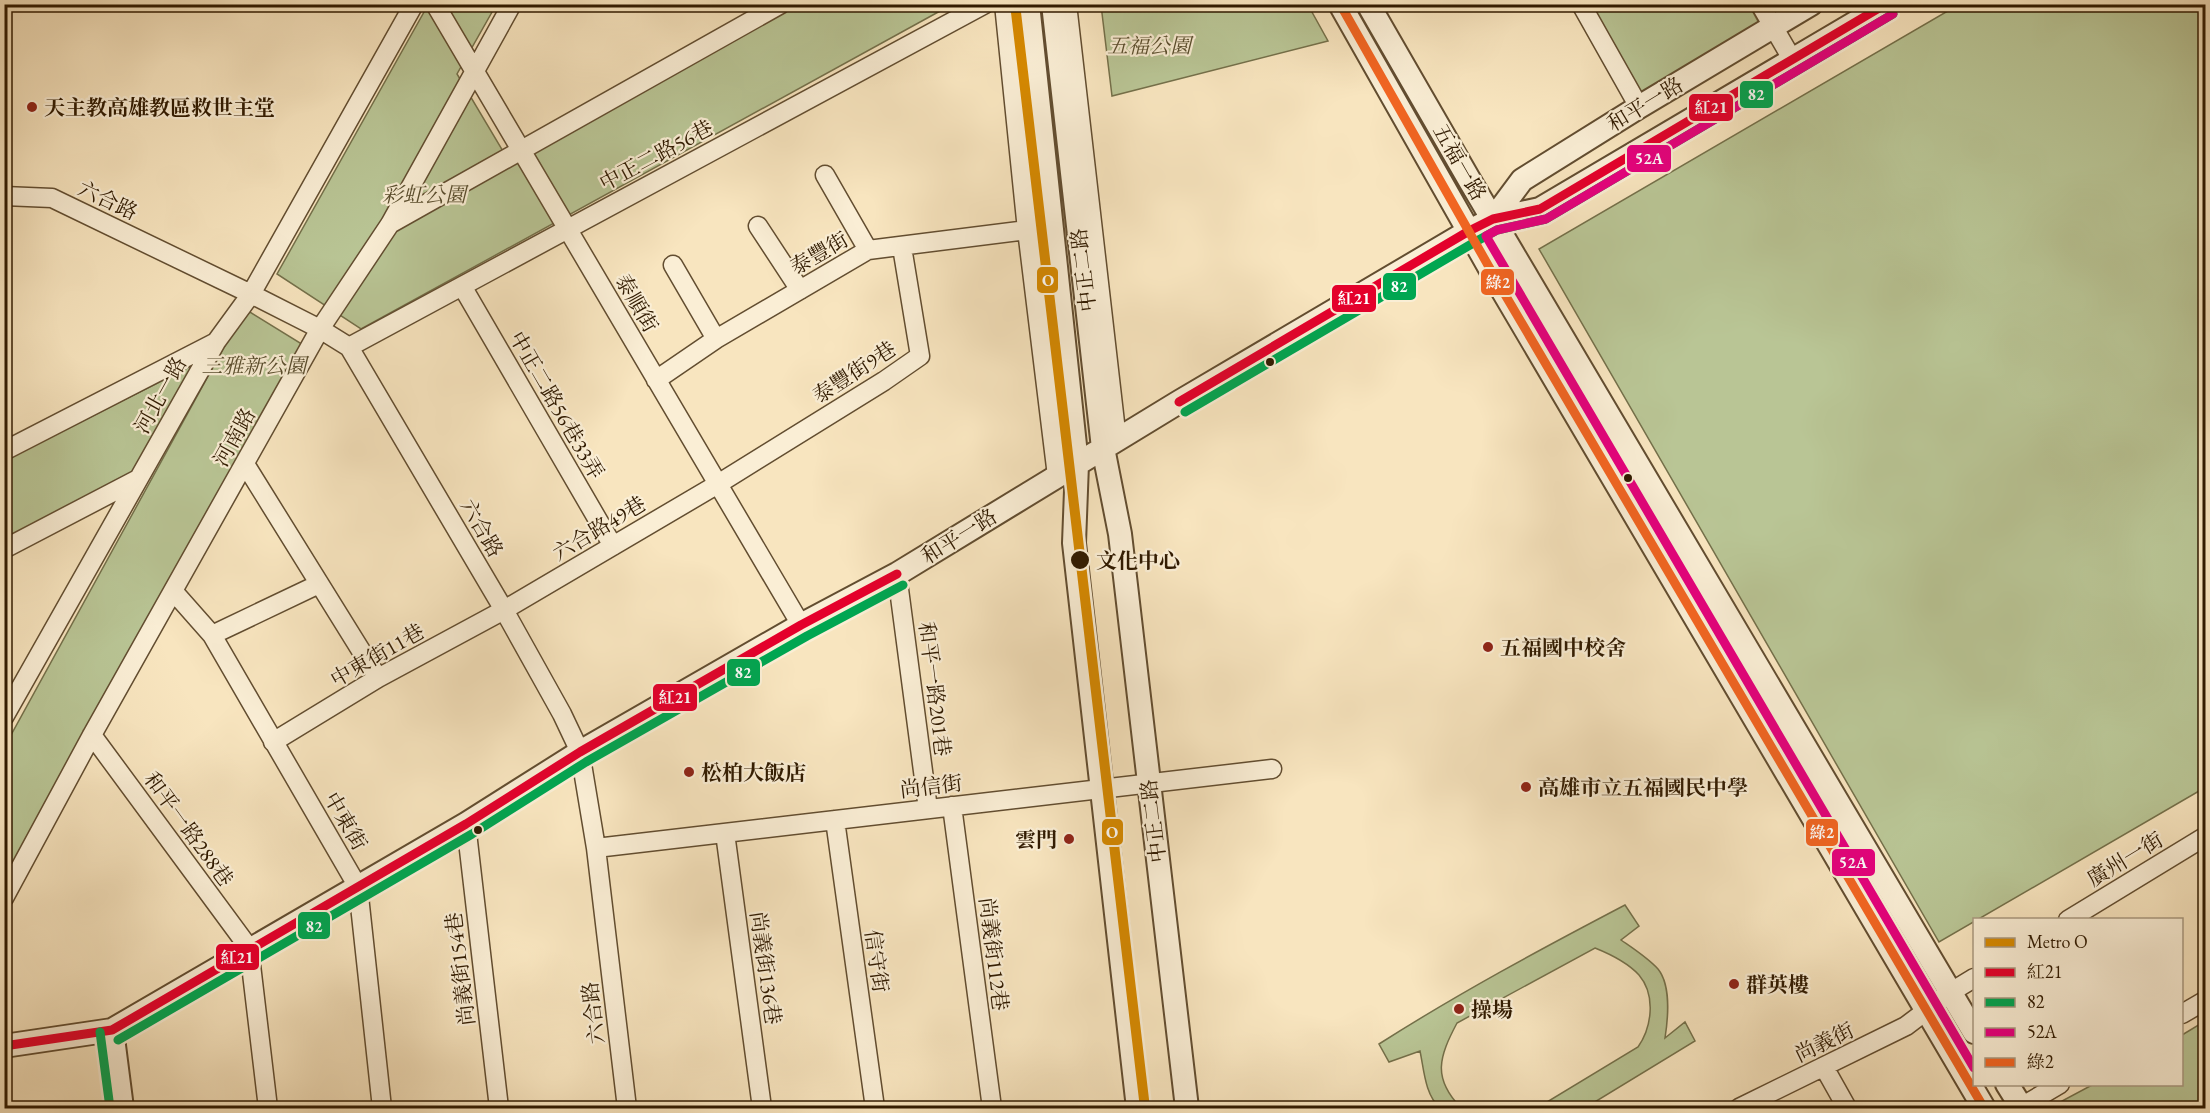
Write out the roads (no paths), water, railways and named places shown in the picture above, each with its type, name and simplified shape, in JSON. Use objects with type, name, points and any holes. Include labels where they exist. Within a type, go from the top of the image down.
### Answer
[{"type":"street","name":"河北一路","points":[[4,717],[216,342],[250,294],[414,4]]},
{"type":"street","name":"泰順街","points":[[435,4],[801,625]]},
{"type":"street","name":"河南路","points":[[4,898],[92,735],[320,329],[390,224],[512,4]]},
{"type":"street","points":[[390,224],[781,4]]},
{"type":"street","name":"中正二路56巷","points":[[350,347],[985,4]]},
{"type":"street","name":"中正二路","points":[[1004,4],[1027,230],[1057,476],[1074,538],[1138,1108]]},
{"type":"street","name":"中正二路","points":[[1028,4],[1077,464],[1074,538]]},
{"type":"street","name":"中正二路","points":[[1053,4],[1110,444]]},
{"type":"street","name":"中正二路","points":[[1067,4],[1119,534],[1187,1108]]},
{"type":"street","name":"五福一路","points":[[1340,4],[1469,231],[1984,1108]]},
{"type":"street","name":"五福一路","points":[[1368,4],[1973,1030]]},
{"type":"street","points":[[1581,4],[1639,107]]},
{"type":"street","points":[[1760,4],[1792,59]]},
{"type":"street","name":"和平一路","points":[[1493,219],[1522,180],[1811,4]]},
{"type":"street","name":"和平一路","points":[[4,1046],[112,1030],[249,948],[466,824],[580,752],[801,625],[897,574],[1110,444],[1469,231],[1493,219],[1540,209],[1887,4]]},
{"type":"street","points":[[825,175],[868,250]]},
{"type":"street","name":"六合路","points":[[4,196],[52,198],[250,294],[320,329],[350,347],[504,610],[562,714],[580,752],[596,848],[627,1108]]},
{"type":"street","points":[[758,226],[800,290]]},
{"type":"street","name":"泰豐街","points":[[656,380],[716,339],[868,250],[1027,230]]},
{"type":"street","name":"泰豐街9巷","points":[[718,484],[884,381],[920,356],[902,247]]},
{"type":"street","points":[[673,265],[716,339]]},
{"type":"street","name":"中正二路56巷33弄","points":[[462,286],[613,546]]},
{"type":"street","points":[[4,451],[216,342]]},
{"type":"street","points":[[245,464],[378,678]]},
{"type":"street","points":[[4,549],[139,479]]},
{"type":"street","name":"六合路49巷","points":[[504,610],[718,484]]},
{"type":"street","name":"和平一路201巷","points":[[897,574],[928,809]]},
{"type":"street","points":[[212,635],[319,584]]},
{"type":"street","name":"中東街","points":[[174,592],[212,635],[358,887],[382,1108]]},
{"type":"street","name":"中東街11巷","points":[[273,742],[378,678],[504,610]]},
{"type":"street","name":"和平一路288巷","points":[[92,735],[249,948]]},
{"type":"street","name":"尚信街","points":[[596,848],[1272,769]]},
{"type":"street","name":"尚義街112巷","points":[[952,806],[992,1108]]},
{"type":"street","name":"信守街","points":[[835,820],[875,1108]]},
{"type":"street","name":"尚義街154巷","points":[[466,824],[499,1108]]},
{"type":"street","name":"尚義街136巷","points":[[725,833],[762,1108]]},
{"type":"street","name":"廣州一街","points":[[2071,918],[2205,836]]},
{"type":"street","points":[[249,948],[268,1108]]},
{"type":"street","points":[[1927,1011],[1973,979]]},
{"type":"street","points":[[2183,1013],[2205,1000]]},
{"type":"street","name":"尚義街","points":[[1739,1108],[1906,1026],[1927,1011]]},
{"type":"street","points":[[112,1030],[122,1108]]},
{"type":"street","points":[[1824,1067],[1848,1108]]},
{"type":"street","points":[[2008,1086],[2022,1108],[2057,1086]]},
{"type":"metro line","name":"O","points":[[1015,4],[1145,1108]]},
{"type":"place","name":"天主教高雄教區救世主堂","points":[[32,107]]},
{"type":"place","name":"文化中心","points":[[1080,560]]},
{"type":"place","name":"五福國中校舍","points":[[1488,647]]},
{"type":"place","name":"松柏大飯店","points":[[689,772]]},
{"type":"place","name":"高雄市立五福國民中學","points":[[1526,787]]},
{"type":"place","name":"雲門","points":[[1069,839]]},
{"type":"place","name":"群英樓","points":[[1734,984]]},
{"type":"place","name":"操場","points":[[1459,1009]]},
{"type":"park label","name":"五福公園","points":[[1149,45]]},
{"type":"park label","name":"彩虹公園","points":[[424,194]]},
{"type":"park label","name":"三雅新公園","points":[[254,365]]}]
